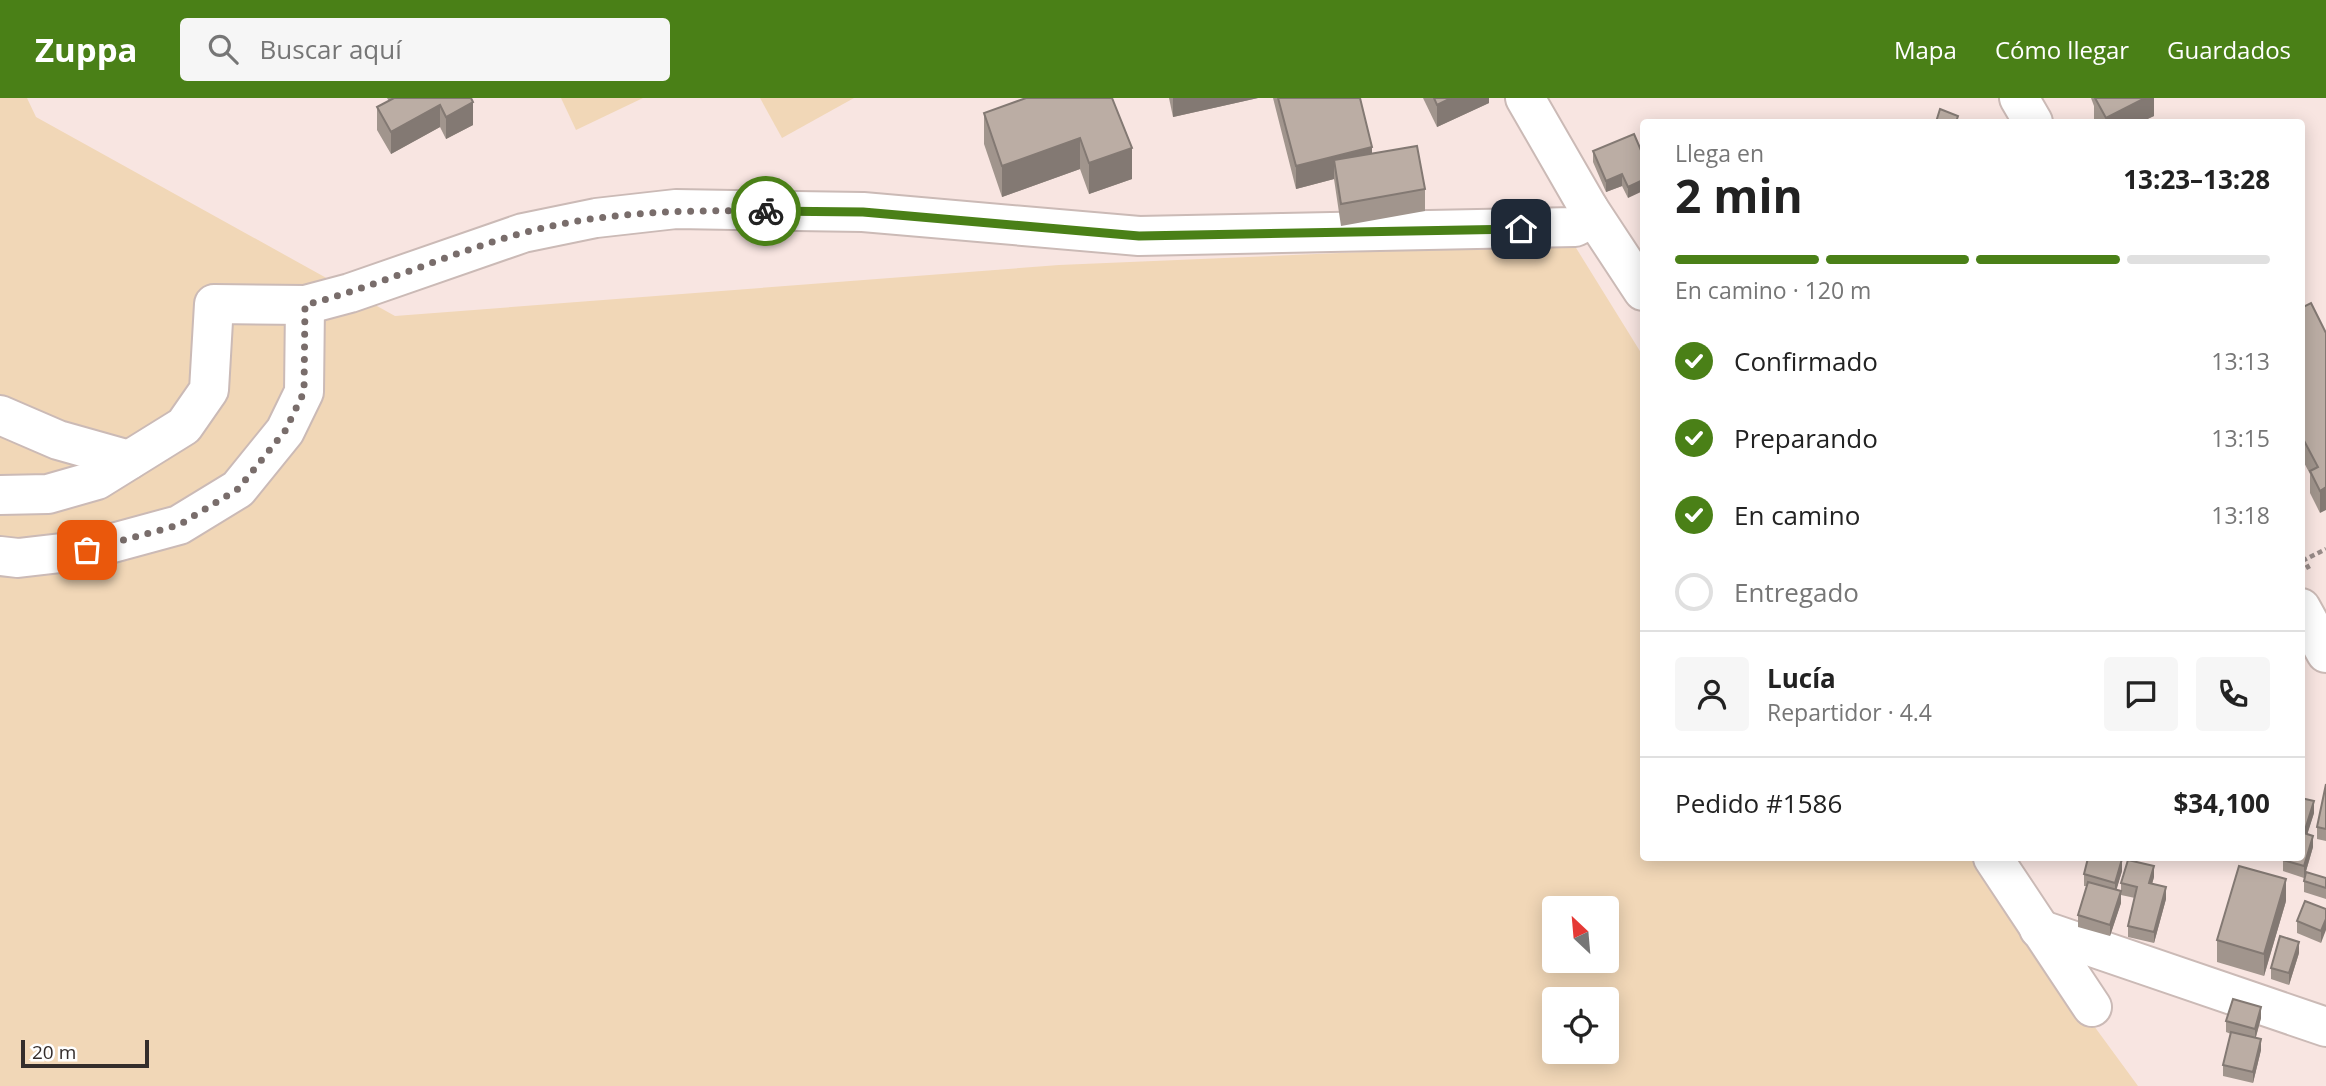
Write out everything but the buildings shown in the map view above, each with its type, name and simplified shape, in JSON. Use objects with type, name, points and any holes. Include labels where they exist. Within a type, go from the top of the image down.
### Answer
[{"type":"street","points":[[1525,98],[1589,209],[1631,244],[1640,279]]},
{"type":"street","points":[[2020,98],[2031,119]]},
{"type":"street","points":[[0,495],[48,495],[97,480],[184,426],[209,390],[214,304],[305,305],[350,293],[523,233],[596,218],[676,209],[863,212],[1139,236],[1575,228],[1585,222],[1589,209]]},
{"type":"street","points":[[0,556],[18,558],[87,550],[179,525],[238,489],[285,431],[304,392],[305,305]]},
{"type":"street","points":[[0,415],[58,440],[129,460]]},
{"type":"street","points":[[2305,615],[2326,653]]},
{"type":"street","points":[[1995,861],[2092,1007]]},
{"type":"street","points":[[2039,929],[2326,1027]]},
{"type":"shaded area","points":[[0,98],[27,98],[36,117],[395,316],[1059,265],[1573,243],[1640,351],[1640,861],[1973,861],[2138,1086],[0,1086]]},
{"type":"shaded area","points":[[561,98],[643,98],[576,130]]},
{"type":"shaded area","points":[[760,98],[854,98],[782,138]]},
{"type":"way so far","points":[[87,550],[179,525],[238,489],[285,431],[304,392],[305,305],[350,293],[523,233],[596,218],[676,209],[766,211]]},
{"type":"route","points":[[766,211],[863,212],[1139,236],[1521,229]]}]
